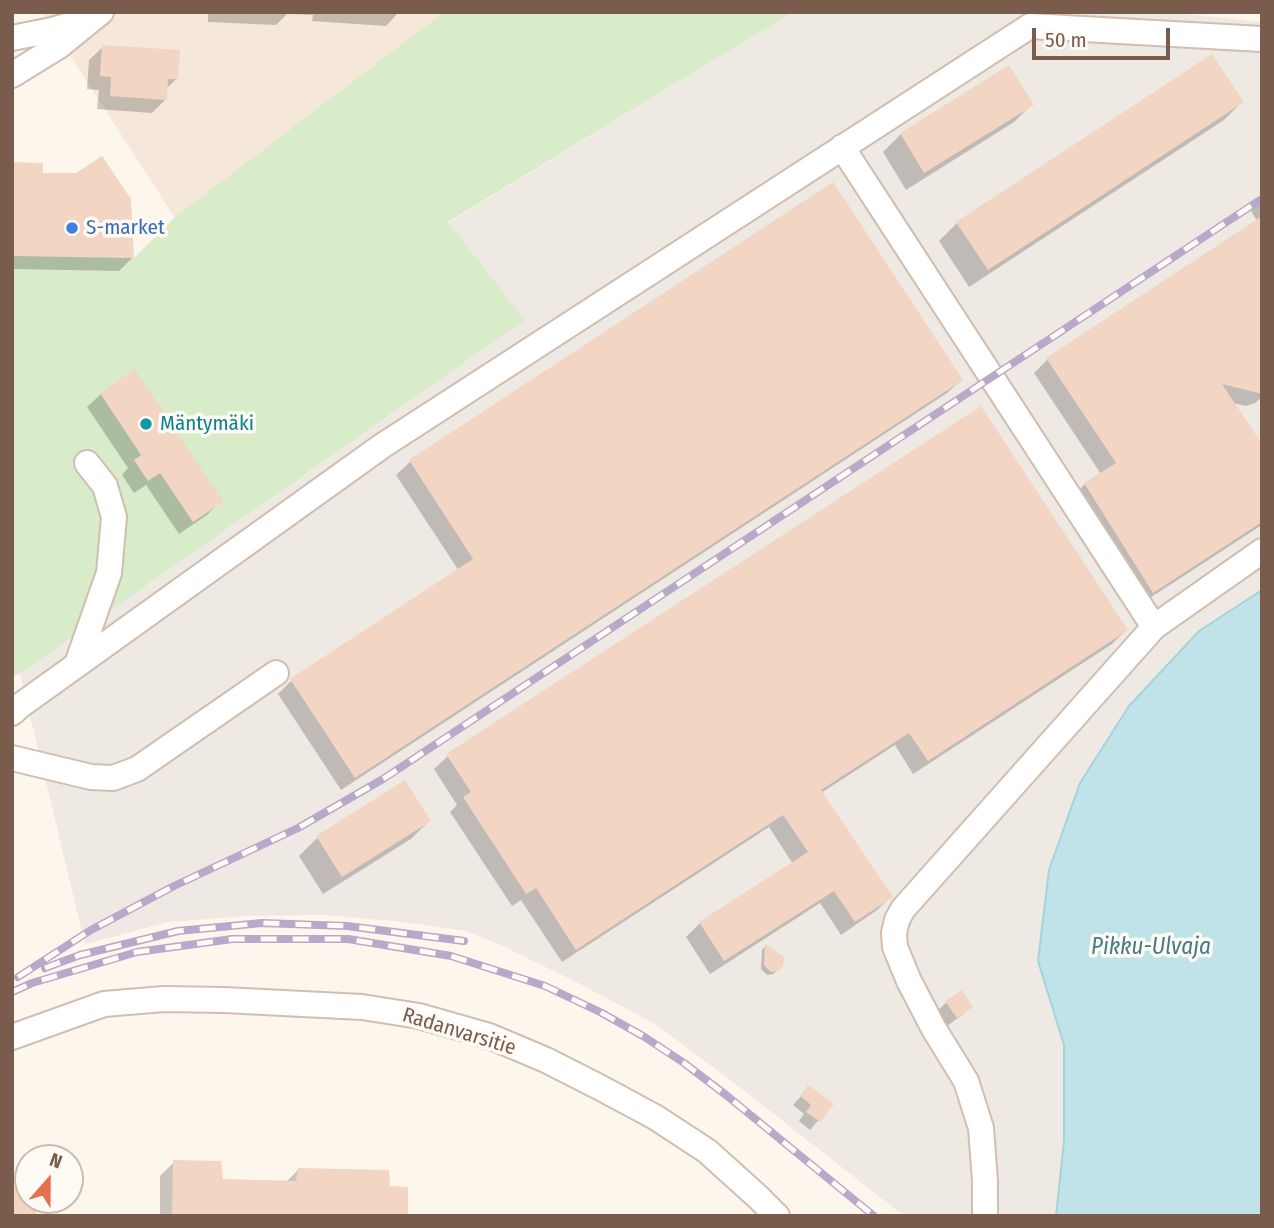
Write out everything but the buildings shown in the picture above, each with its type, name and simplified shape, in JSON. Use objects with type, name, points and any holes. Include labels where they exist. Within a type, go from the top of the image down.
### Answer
[{"type":"street","points":[[12,38],[51,30],[95,16]]},
{"type":"street","points":[[15,65],[59,46],[95,16]]},
{"type":"street","points":[[12,713],[383,446],[1030,26],[1262,39]]},
{"type":"street","points":[[842,147],[1154,627]]},
{"type":"street","points":[[77,664],[109,573],[114,517],[105,486],[87,463]]},
{"type":"street","points":[[985,1216],[981,1128],[966,1081],[934,1029],[895,947],[897,920],[902,909],[1154,627],[1262,551]]},
{"type":"street","points":[[12,758],[91,777],[113,778],[137,769],[276,673]]},
{"type":"street","name":"Radanvarsitie","points":[[12,1037],[104,1004],[164,999],[362,1007],[419,1016],[489,1036],[546,1060],[654,1117],[707,1151],[777,1216]]},
{"type":"shaded area","points":[[42,12],[444,12],[175,218]]},
{"type":"shaded area","points":[[793,12],[1165,12],[1262,22],[1262,590],[1199,631],[1080,783],[1049,870],[1038,961],[1064,1045],[1064,1141],[1056,1216],[904,1216],[655,1024],[580,984],[467,931],[322,915],[246,916],[169,922],[85,944],[20,674],[525,320],[448,223]]},
{"type":"green space","points":[[444,12],[793,12],[448,222],[525,320],[20,674],[12,676],[12,250],[134,258],[175,217]]},
{"type":"water","name":"Pikku-Ulvaja","points":[[1262,590],[1262,1216],[1056,1216],[1064,1141],[1064,1045],[1038,961],[1049,870],[1080,783],[1129,706],[1199,631]]},
{"type":"railway","points":[[18,977],[91,930],[174,886],[298,828],[383,779],[1260,200]]},
{"type":"railway","points":[[45,968],[80,955],[178,931],[262,923],[347,926],[464,941]]},
{"type":"railway","points":[[12,992],[32,983],[137,952],[232,939],[348,939],[451,956],[545,986],[643,1036],[726,1095],[874,1216]]},
{"type":"place","name":"S-market","points":[[72,228]]},
{"type":"place","name":"Mäntymäki","points":[[146,424]]}]
